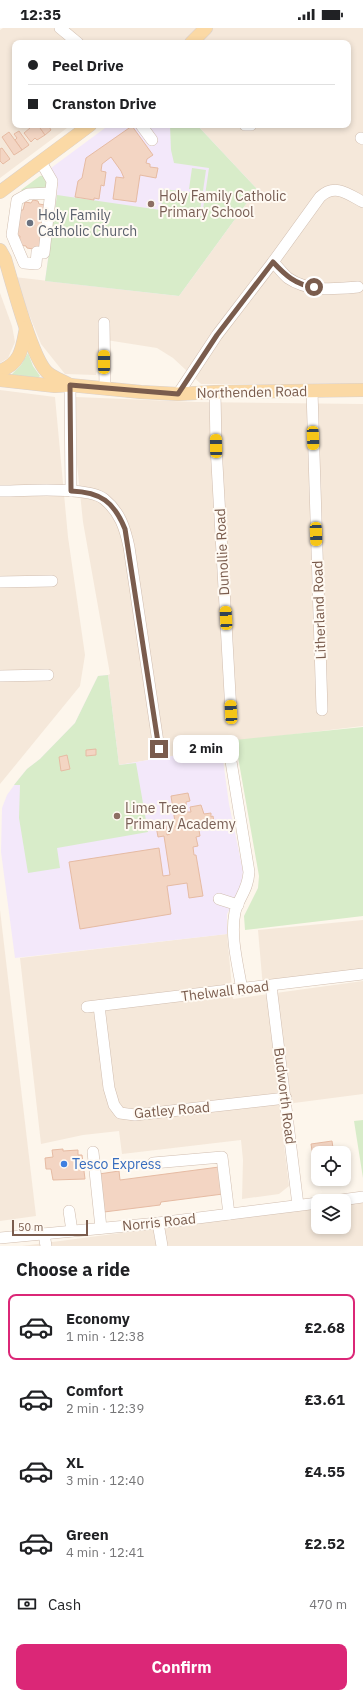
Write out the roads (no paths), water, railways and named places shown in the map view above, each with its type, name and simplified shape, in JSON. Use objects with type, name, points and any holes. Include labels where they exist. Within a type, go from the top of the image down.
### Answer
[{"type":"main road","points":[[194,40],[206,28]]},
{"type":"main road","points":[[0,192],[86,128]]},
{"type":"main road","name":"Northenden Road","points":[[0,250],[5,259],[27,327],[41,364],[48,373],[70,385]]},
{"type":"main road","points":[[0,371],[11,366],[22,351],[27,327]]},
{"type":"main road","name":"Northenden Road","points":[[0,380],[55,386],[70,385],[178,394],[363,390]]},
{"type":"street","points":[[60,28],[74,40]]},
{"type":"street","points":[[143,128],[152,140]]},
{"type":"street","points":[[41,162],[52,180],[44,253],[37,252],[36,264],[24,263],[12,235],[17,200],[28,194],[50,193]]},
{"type":"street","points":[[178,394],[217,335],[273,262],[320,197],[326,191],[341,191],[363,202]]},
{"type":"street","points":[[273,262],[288,278],[305,286],[323,288],[358,287]]},
{"type":"street","points":[[104,323],[104,388]]},
{"type":"street","points":[[70,385],[71,491]]},
{"type":"street","name":"Litherland Road","points":[[312,391],[322,710]]},
{"type":"street","name":"Dunollie Road","points":[[215,392],[216,446],[231,712]]},
{"type":"street","points":[[0,491],[82,492],[103,498],[120,517],[125,529],[159,749]]},
{"type":"street","points":[[0,582],[52,581]]},
{"type":"street","points":[[0,676],[48,674]]},
{"type":"street","points":[[229,750],[249,872],[247,887],[235,912],[234,934],[242,990]]},
{"type":"street","points":[[219,899],[238,905]]},
{"type":"street","name":"Thelwall Road","points":[[87,1007],[242,990],[363,974]]},
{"type":"street","name":"Budworth Road","points":[[272,986],[298,1206]]},
{"type":"street","name":"Gatley Road","points":[[99,1006],[109,1088],[114,1105],[120,1113],[135,1115],[286,1098]]},
{"type":"street","points":[[93,1152],[101,1228]]},
{"type":"street","points":[[153,1163],[222,1157],[229,1214]]},
{"type":"street","points":[[351,1199],[363,1197]]},
{"type":"street","name":"Norris Road","points":[[0,1238],[158,1223],[311,1204]]},
{"type":"street","points":[[69,1211],[72,1231]]},
{"type":"street","points":[[158,1223],[162,1246]]},
{"type":"street","points":[[44,1234],[46,1246]]},
{"type":"place","name":"Holy Family Catholic Primary School","points":[[151,204]]},
{"type":"place","name":"Holy Family Catholic Church","points":[[30,223]]},
{"type":"place","name":"Lime Tree Primary Academy","points":[[117,816]]},
{"type":"place","name":"Tesco Express","points":[[64,1164]]}]
